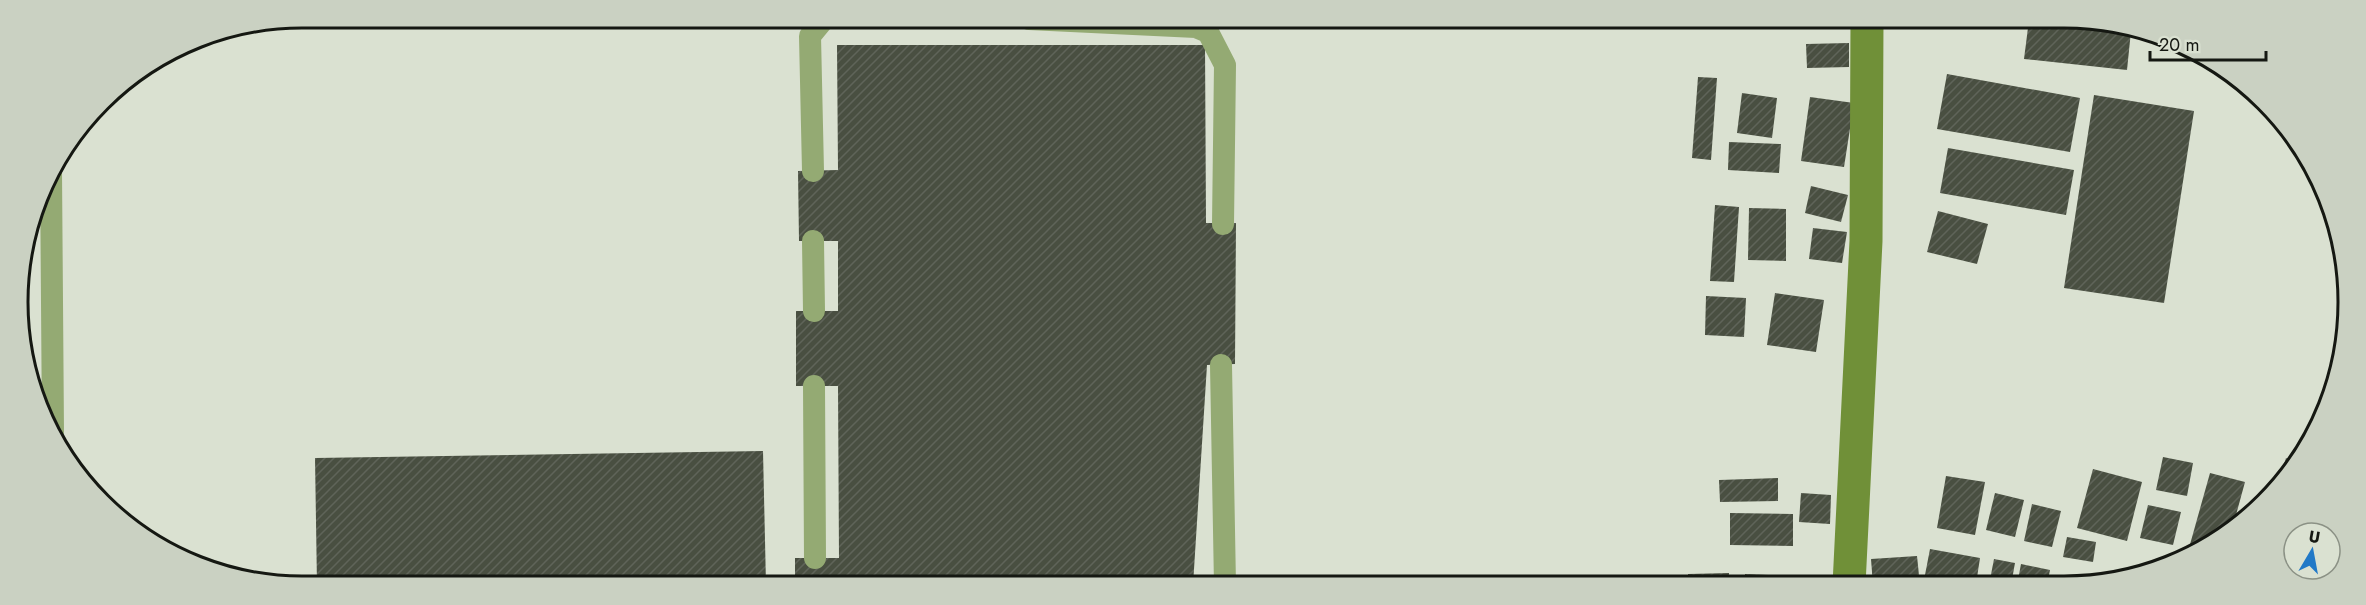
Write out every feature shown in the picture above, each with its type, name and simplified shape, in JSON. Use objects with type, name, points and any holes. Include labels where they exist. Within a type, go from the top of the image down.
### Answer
[{"type":"main road","points":[[1849,576],[1866,241],[1867,28]]},
{"type":"lane","points":[[813,171],[810,36],[817,28]]},
{"type":"lane","points":[[1198,28],[1208,32],[1225,65],[1223,224]]},
{"type":"lane","points":[[51,193],[53,415]]},
{"type":"lane","points":[[813,241],[813,311]]},
{"type":"lane","points":[[1221,364],[1225,576]]},
{"type":"lane","points":[[814,386],[815,558]]},
{"type":"building","points":[[2028,28],[2081,29],[2130,37],[2127,70],[2024,59]]},
{"type":"building","points":[[1849,43],[1849,67],[1807,68],[1806,44]]},
{"type":"building","points":[[837,45],[1205,45],[1206,223],[1236,223],[1235,364],[1207,365],[1194,576],[795,576],[795,558],[839,558],[838,386],[796,386],[796,311],[838,311],[838,241],[799,241],[798,171],[838,170]]},
{"type":"building","points":[[1947,74],[2080,98],[2070,152],[1937,129]]},
{"type":"building","points":[[1698,77],[1717,78],[1711,160],[1692,158]]},
{"type":"building","points":[[1742,93],[1777,98],[1772,138],[1737,133]]},
{"type":"building","points":[[2094,95],[2194,111],[2164,303],[2064,288]]},
{"type":"building","points":[[1810,97],[1854,103],[1844,167],[1801,161]]},
{"type":"building","points":[[1729,142],[1781,144],[1779,173],[1728,170]]},
{"type":"building","points":[[1948,148],[2074,170],[2066,215],[1940,193]]},
{"type":"building","points":[[1811,186],[1848,195],[1841,222],[1805,213]]},
{"type":"building","points":[[1715,205],[1739,207],[1734,282],[1710,281]]},
{"type":"building","points":[[1749,208],[1786,209],[1786,261],[1748,260]]},
{"type":"building","points":[[1938,211],[1988,224],[1977,264],[1927,252]]},
{"type":"building","points":[[1813,228],[1847,232],[1842,263],[1809,259]]},
{"type":"building","points":[[1775,293],[1824,300],[1816,352],[1767,345]]},
{"type":"building","points":[[1706,296],[1746,298],[1744,337],[1705,335]]},
{"type":"building","points":[[763,451],[766,576],[317,576],[315,458]]},
{"type":"building","points":[[2163,457],[2193,463],[2187,496],[2156,490]]},
{"type":"building","points":[[2093,469],[2142,482],[2127,541],[2077,528]]},
{"type":"building","points":[[2210,473],[2245,482],[2236,515],[2190,545]]},
{"type":"building","points":[[1946,476],[1985,482],[1975,535],[1937,528]]},
{"type":"building","points":[[1778,478],[1778,501],[1720,502],[1719,480]]},
{"type":"building","points":[[1801,493],[1831,495],[1830,524],[1799,522]]},
{"type":"building","points":[[1995,493],[2024,500],[2015,537],[1986,530]]},
{"type":"building","points":[[2032,504],[2061,511],[2052,547],[2024,541]]},
{"type":"building","points":[[2148,505],[2181,512],[2173,545],[2140,538]]},
{"type":"building","points":[[1730,513],[1793,514],[1793,546],[1730,545]]},
{"type":"building","points":[[2067,537],[2096,542],[2093,562],[2063,557]]},
{"type":"building","points":[[1930,549],[1980,558],[1977,576],[1925,575]]},
{"type":"building","points":[[1917,556],[1919,576],[1872,576],[1871,559]]},
{"type":"building","points":[[1994,559],[2015,563],[2013,576],[1991,576]]},
{"type":"building","points":[[2021,564],[2050,570],[2049,576],[2019,576]]},
{"type":"building","points":[[1729,573],[1729,576],[1688,576],[1688,574]]},
{"type":"building","points":[[1745,574],[1789,576],[1745,576]]}]
